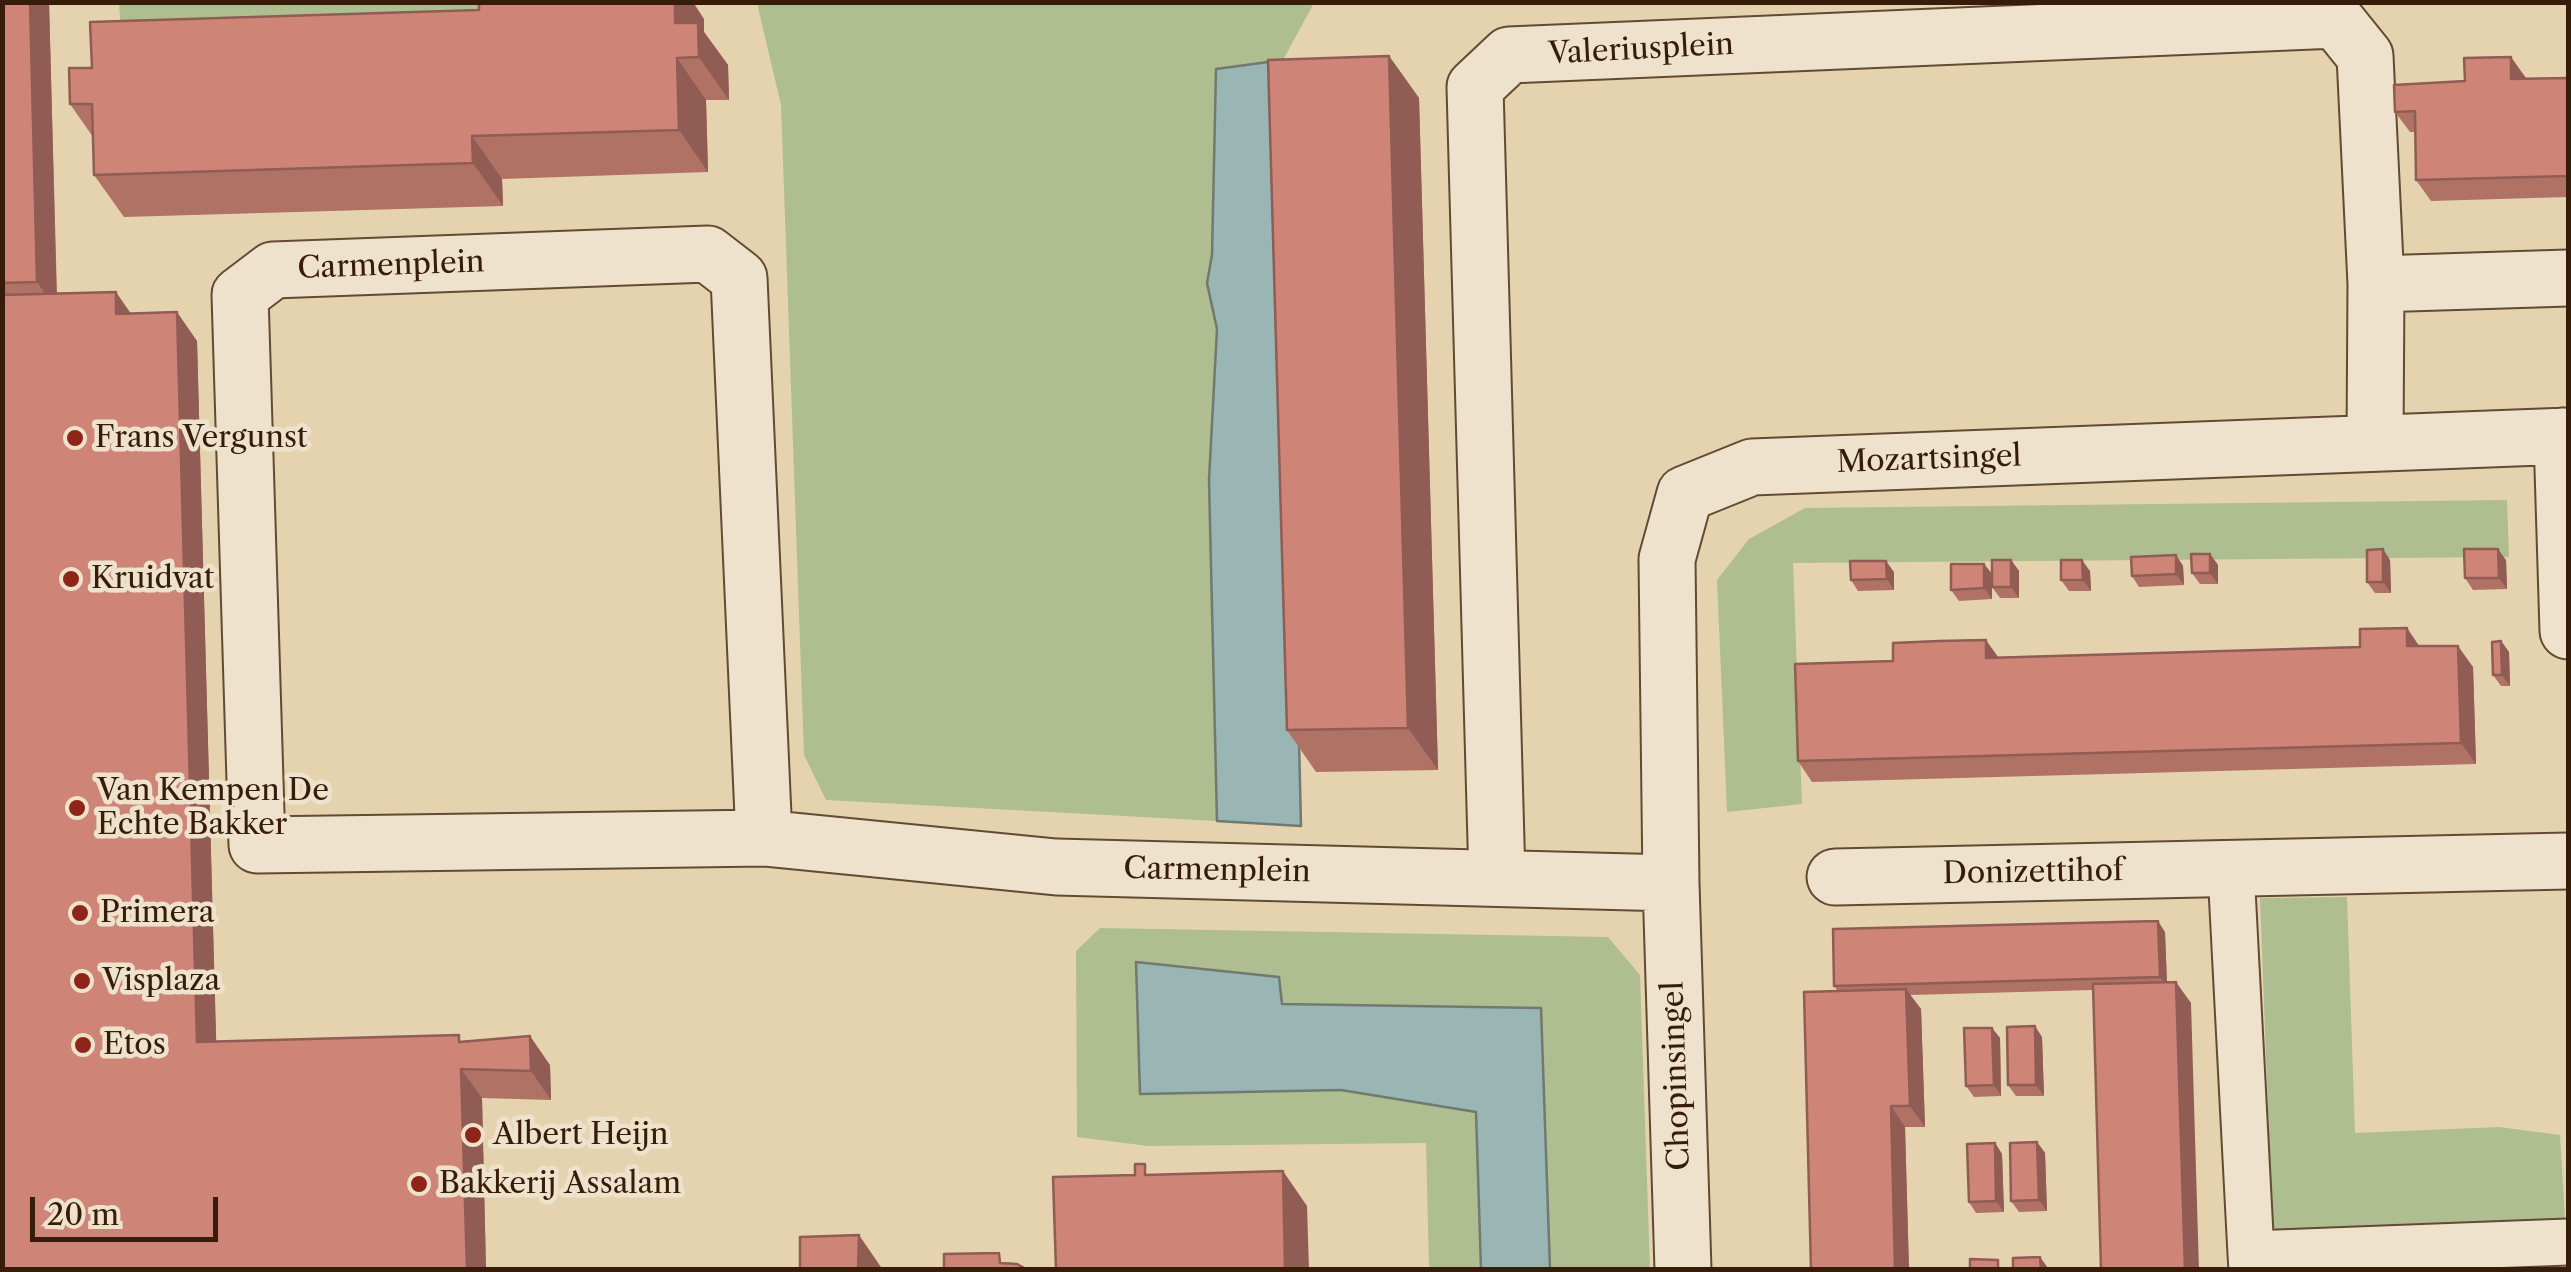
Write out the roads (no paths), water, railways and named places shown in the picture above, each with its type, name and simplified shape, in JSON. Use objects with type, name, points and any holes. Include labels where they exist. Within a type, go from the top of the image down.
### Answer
[{"type":"street","name":"Valeriusplein","points":[[1497,878],[1476,86],[1509,56],[2336,20],[2365,56],[2376,284],[2376,442]]},
{"type":"street","name":"Carmenplein","points":[[764,838],[739,278],[708,254],[273,270],[240,294],[257,845],[764,838],[1056,867],[1670,882]]},
{"type":"street","points":[[2376,284],[2568,278]]},
{"type":"street","points":[[2565,436],[2568,631]]},
{"type":"street","name":"Mozartsingel","points":[[1670,882],[1666,559],[1685,494],[1752,468],[2565,436]]},
{"type":"street","name":"Donizettihof","points":[[1836,877],[2568,862]]},
{"type":"street","points":[[2231,870],[2251,1262],[2568,1242]]},
{"type":"street","name":"Chopinsingel","points":[[1670,882],[1683,1270]]},
{"type":"water","points":[[1283,60],[1301,826],[1217,821],[1209,480],[1217,329],[1207,283],[1212,255],[1216,69]]},
{"type":"water","points":[[1136,962],[1279,977],[1282,1004],[1541,1008],[1550,1269],[1481,1269],[1476,1112],[1341,1090],[1140,1094]]},
{"type":"place","name":"Frans Vergunst","points":[[75,438]]},
{"type":"place","name":"Kruidvat","points":[[71,579]]},
{"type":"place","name":"Van Kempen De Echte Bakker","points":[[77,808]]},
{"type":"place","name":"Primera","points":[[80,913]]},
{"type":"place","name":"Visplaza","points":[[82,981]]},
{"type":"place","name":"Etos","points":[[83,1045]]},
{"type":"place","name":"Albert Heijn","points":[[473,1135]]},
{"type":"place","name":"Bakkerij Assalam","points":[[419,1184]]}]
